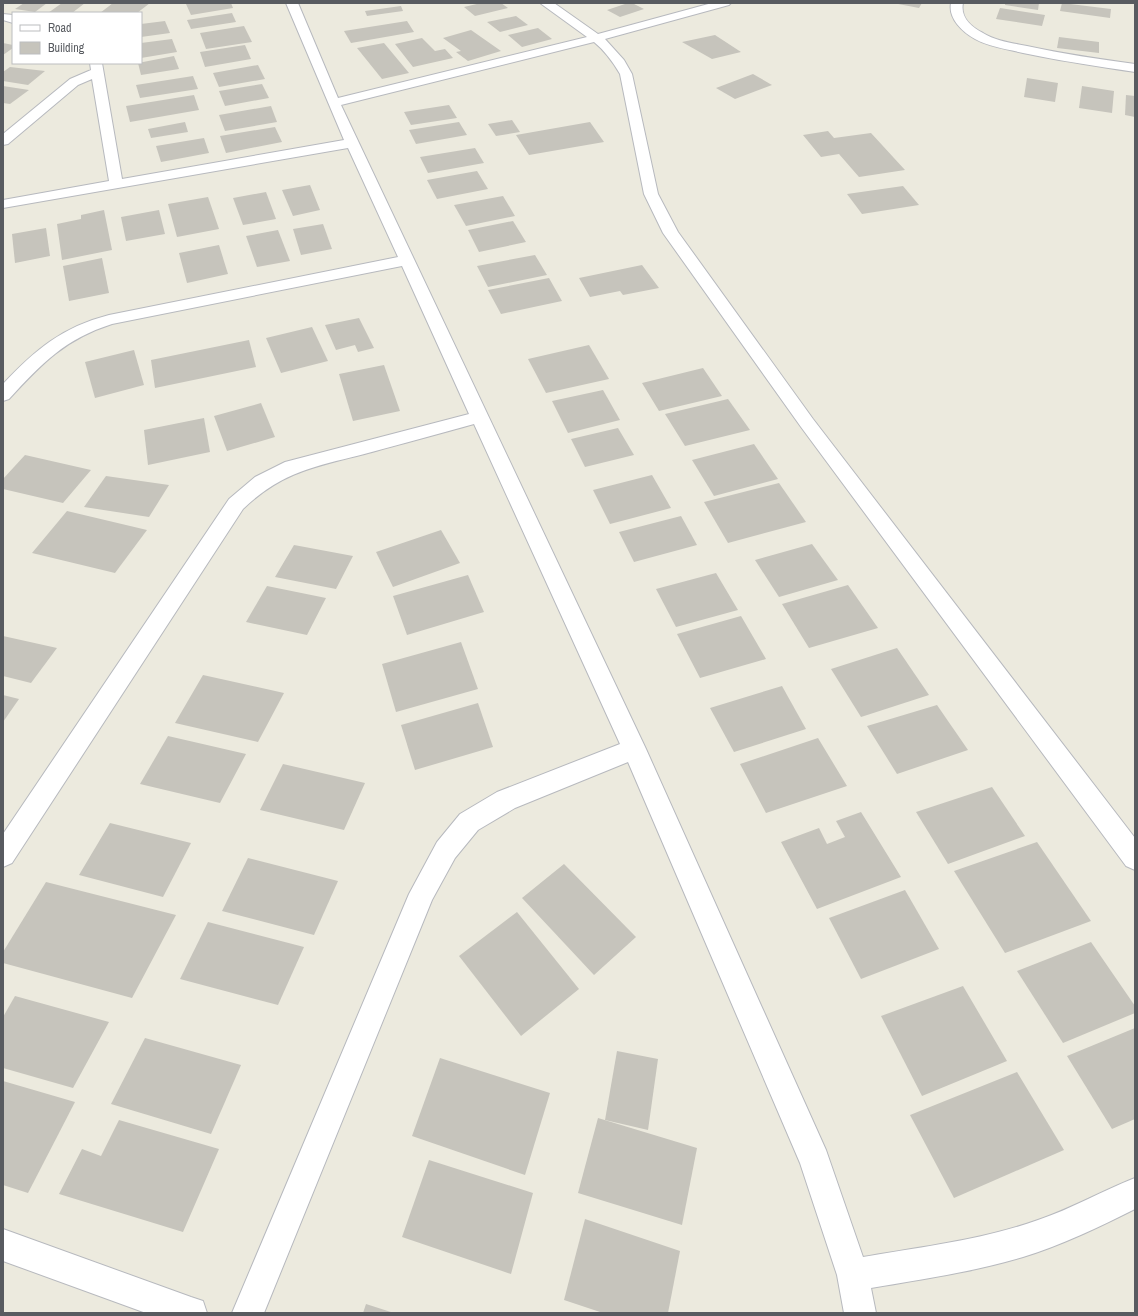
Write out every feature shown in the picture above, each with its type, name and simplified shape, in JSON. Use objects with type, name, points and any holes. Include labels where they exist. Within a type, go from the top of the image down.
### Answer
[{"type":"street","points":[[292,3],[352,143],[634,749],[815,1161],[853,1275],[860,1313]]},
{"type":"street","points":[[546,3],[596,38],[621,62],[626,74],[651,194],[671,233],[807,423],[1135,858]]},
{"type":"street","points":[[334,103],[596,38],[726,3]]},
{"type":"street","points":[[956,3],[958,16],[966,26],[979,36],[1029,51],[1135,68]]},
{"type":"street","points":[[3,141],[74,82],[97,68],[116,183]]},
{"type":"street","points":[[3,204],[116,183],[352,143]]},
{"type":"street","points":[[3,395],[32,365],[56,344],[79,330],[109,320],[406,260]]},
{"type":"street","points":[[3,855],[236,504],[252,488],[270,476],[292,467],[479,417]]},
{"type":"street","points":[[248,1313],[422,894],[446,850],[470,822],[506,800],[634,749]]},
{"type":"street","points":[[853,1275],[955,1258],[1024,1241],[1076,1221],[1135,1193]]},
{"type":"street","points":[[3,1245],[191,1313]]},
{"type":"building","points":[[24,3],[47,3],[35,12],[15,9]]},
{"type":"building","points":[[62,3],[85,3],[73,12],[49,12]]},
{"type":"building","points":[[113,3],[150,3],[138,12],[101,12]]},
{"type":"building","points":[[231,3],[233,8],[191,15],[186,4]]},
{"type":"building","points":[[481,3],[501,3],[508,8],[475,16],[464,7]]},
{"type":"building","points":[[632,3],[644,9],[620,17],[607,10]]},
{"type":"building","points":[[893,3],[922,3],[919,8]]},
{"type":"building","points":[[1005,3],[1039,3],[1038,10],[1005,5]]},
{"type":"building","points":[[1062,3],[1111,9],[1110,18],[1060,11]]},
{"type":"building","points":[[401,6],[403,11],[367,16],[365,11]]},
{"type":"building","points":[[1000,8],[1045,15],[1042,26],[996,19]]},
{"type":"building","points":[[232,13],[236,22],[191,29],[187,20]]},
{"type":"building","points":[[516,16],[528,25],[500,32],[487,22]]},
{"type":"building","points":[[165,21],[170,33],[142,37],[142,24]]},
{"type":"building","points":[[407,21],[414,32],[351,43],[344,31]]},
{"type":"building","points":[[244,26],[252,42],[206,49],[200,33]]},
{"type":"building","points":[[538,28],[552,39],[522,47],[508,35]]},
{"type":"building","points":[[471,30],[501,51],[468,61],[456,52],[461,51],[443,38]]},
{"type":"building","points":[[715,35],[741,52],[712,59],[682,42]]},
{"type":"building","points":[[1059,37],[1099,42],[1099,53],[1057,48]]},
{"type":"building","points":[[422,38],[435,51],[445,49],[453,58],[413,67],[395,44]]},
{"type":"building","points":[[172,39],[177,52],[142,58],[142,43]]},
{"type":"building","points":[[3,43],[12,45],[12,49],[3,55]]},
{"type":"building","points":[[384,43],[409,73],[382,79],[357,48]]},
{"type":"building","points":[[245,45],[251,59],[205,67],[200,52]]},
{"type":"building","points":[[174,56],[179,69],[141,75],[138,64],[142,64],[142,62]]},
{"type":"building","points":[[258,65],[265,79],[219,87],[213,73]]},
{"type":"building","points":[[10,67],[45,71],[28,85],[3,81],[3,72]]},
{"type":"building","points":[[753,74],[772,85],[735,99],[716,88]]},
{"type":"building","points":[[193,76],[198,89],[140,98],[136,85]]},
{"type":"building","points":[[1027,78],[1058,83],[1055,102],[1024,97]]},
{"type":"building","points":[[262,84],[269,98],[225,106],[219,91]]},
{"type":"building","points":[[3,86],[29,90],[10,104],[3,103]]},
{"type":"building","points":[[1082,86],[1114,91],[1112,113],[1079,108]]},
{"type":"building","points":[[194,95],[199,110],[130,122],[126,106]]},
{"type":"building","points":[[1126,95],[1135,96],[1135,117],[1125,115]]},
{"type":"building","points":[[449,105],[457,118],[411,125],[404,112]]},
{"type":"building","points":[[271,106],[277,122],[225,131],[219,115]]},
{"type":"building","points":[[512,120],[520,132],[496,136],[488,124]]},
{"type":"building","points":[[185,122],[188,132],[151,138],[148,129]]},
{"type":"building","points":[[459,122],[467,135],[416,144],[409,130]]},
{"type":"building","points":[[590,122],[604,142],[529,155],[516,135]]},
{"type":"building","points":[[275,127],[282,142],[226,153],[220,136]]},
{"type":"building","points":[[828,131],[834,138],[871,133],[905,170],[859,177],[839,154],[821,157],[803,135]]},
{"type":"building","points":[[204,138],[209,153],[161,162],[156,146]]},
{"type":"building","points":[[475,148],[484,163],[428,173],[420,157]]},
{"type":"building","points":[[477,171],[488,189],[437,199],[427,180]]},
{"type":"building","points":[[310,185],[320,210],[293,216],[282,190]]},
{"type":"building","points":[[903,186],[919,205],[862,214],[847,194]]},
{"type":"building","points":[[266,192],[276,219],[243,225],[233,198]]},
{"type":"building","points":[[503,196],[515,216],[466,226],[454,205]]},
{"type":"building","points":[[208,197],[219,229],[177,237],[168,204]]},
{"type":"building","points":[[104,210],[112,250],[62,260],[57,224],[81,219],[81,215]]},
{"type":"building","points":[[159,210],[165,234],[126,241],[121,217]]},
{"type":"building","points":[[513,221],[526,242],[479,252],[468,230]]},
{"type":"building","points":[[323,224],[332,249],[301,255],[293,229]]},
{"type":"building","points":[[46,228],[50,256],[15,263],[12,234]]},
{"type":"building","points":[[278,230],[290,261],[257,267],[246,236]]},
{"type":"building","points":[[219,245],[228,274],[187,283],[179,253]]},
{"type":"building","points":[[535,255],[547,275],[488,287],[477,266]]},
{"type":"building","points":[[102,258],[109,293],[69,301],[63,266]]},
{"type":"building","points":[[642,265],[659,288],[623,295],[620,291],[590,297],[579,278]]},
{"type":"building","points":[[549,278],[562,301],[501,314],[488,290]]},
{"type":"building","points":[[359,318],[374,348],[358,352],[355,345],[336,350],[325,325]]},
{"type":"building","points":[[312,327],[328,361],[281,373],[266,338]]},
{"type":"building","points":[[249,340],[256,367],[155,388],[151,360]]},
{"type":"building","points":[[589,345],[609,379],[546,393],[528,359]]},
{"type":"building","points":[[134,350],[144,385],[95,398],[85,362]]},
{"type":"building","points":[[384,365],[400,411],[353,421],[339,374]]},
{"type":"building","points":[[703,368],[722,396],[659,411],[642,383]]},
{"type":"building","points":[[603,390],[620,420],[568,433],[552,401]]},
{"type":"building","points":[[728,399],[750,430],[685,446],[665,414]]},
{"type":"building","points":[[261,403],[275,437],[227,451],[214,416]]},
{"type":"building","points":[[204,418],[210,452],[148,465],[144,430]]},
{"type":"building","points":[[618,428],[634,455],[585,467],[571,439]]},
{"type":"building","points":[[754,444],[778,479],[714,496],[692,460]]},
{"type":"building","points":[[25,455],[91,470],[63,503],[3,489],[3,479]]},
{"type":"building","points":[[652,475],[671,508],[610,524],[593,490]]},
{"type":"building","points":[[106,476],[169,485],[149,517],[84,507]]},
{"type":"building","points":[[779,483],[806,522],[728,543],[704,502]]},
{"type":"building","points":[[67,511],[147,530],[115,573],[32,553]]},
{"type":"building","points":[[681,516],[697,545],[634,562],[619,532]]},
{"type":"building","points":[[441,530],[460,563],[393,587],[376,552]]},
{"type":"building","points":[[812,544],[838,580],[779,597],[755,560]]},
{"type":"building","points":[[294,545],[353,556],[336,589],[275,577]]},
{"type":"building","points":[[716,573],[738,610],[676,627],[656,589]]},
{"type":"building","points":[[468,575],[484,612],[407,635],[393,596]]},
{"type":"building","points":[[848,585],[878,628],[809,648],[782,604]]},
{"type":"building","points":[[267,586],[326,598],[307,635],[246,622]]},
{"type":"building","points":[[741,616],[766,659],[700,678],[677,634]]},
{"type":"building","points":[[3,636],[57,648],[31,683],[3,676]]},
{"type":"building","points":[[461,642],[478,689],[396,712],[382,664]]},
{"type":"building","points":[[897,648],[929,695],[861,717],[831,669]]},
{"type":"building","points":[[203,675],[284,693],[258,742],[175,723]]},
{"type":"building","points":[[782,686],[806,729],[734,752],[710,708]]},
{"type":"building","points":[[3,695],[19,699],[3,722]]},
{"type":"building","points":[[478,703],[493,747],[415,770],[401,725]]},
{"type":"building","points":[[937,705],[968,750],[897,774],[867,726]]},
{"type":"building","points":[[168,736],[246,754],[220,803],[140,784]]},
{"type":"building","points":[[818,738],[847,786],[766,813],[740,764]]},
{"type":"building","points":[[283,764],[365,783],[344,830],[260,810]]},
{"type":"building","points":[[992,787],[1025,836],[948,864],[916,812]]},
{"type":"building","points":[[861,812],[901,877],[817,909],[781,842],[819,828],[827,844],[845,837],[836,821]]},
{"type":"building","points":[[110,823],[191,843],[163,897],[79,875]]},
{"type":"building","points":[[1037,842],[1091,921],[1005,953],[954,871]]},
{"type":"building","points":[[248,858],[338,881],[314,935],[222,911]]},
{"type":"building","points":[[564,864],[636,937],[594,975],[522,898]]},
{"type":"building","points":[[46,882],[176,915],[132,998],[3,963],[3,952]]},
{"type":"building","points":[[905,890],[939,949],[861,979],[829,918]]},
{"type":"building","points":[[517,912],[579,989],[521,1036],[459,956]]},
{"type":"building","points":[[208,922],[304,947],[278,1005],[180,979]]},
{"type":"building","points":[[1091,942],[1135,1006],[1135,1013],[1063,1043],[1017,971]]},
{"type":"building","points":[[963,986],[1007,1061],[922,1096],[881,1016]]},
{"type":"building","points":[[15,996],[109,1022],[73,1088],[3,1068],[3,1017]]},
{"type":"building","points":[[1135,1028],[1135,1119],[1112,1129],[1067,1056]]},
{"type":"building","points":[[145,1038],[241,1065],[211,1134],[111,1104]]},
{"type":"building","points":[[617,1051],[658,1059],[648,1130],[605,1120]]},
{"type":"building","points":[[440,1058],[550,1093],[525,1175],[412,1136]]},
{"type":"building","points":[[1017,1072],[1064,1150],[954,1198],[910,1115]]},
{"type":"building","points":[[3,1081],[75,1102],[28,1193],[3,1185]]},
{"type":"building","points":[[598,1118],[697,1148],[682,1225],[578,1193]]},
{"type":"building","points":[[119,1120],[219,1149],[183,1232],[59,1194],[82,1149],[101,1156]]},
{"type":"building","points":[[429,1160],[533,1193],[511,1274],[402,1237]]},
{"type":"building","points":[[585,1219],[680,1251],[668,1313],[603,1313],[564,1300]]},
{"type":"building","points":[[366,1304],[394,1313],[363,1313]]}]
